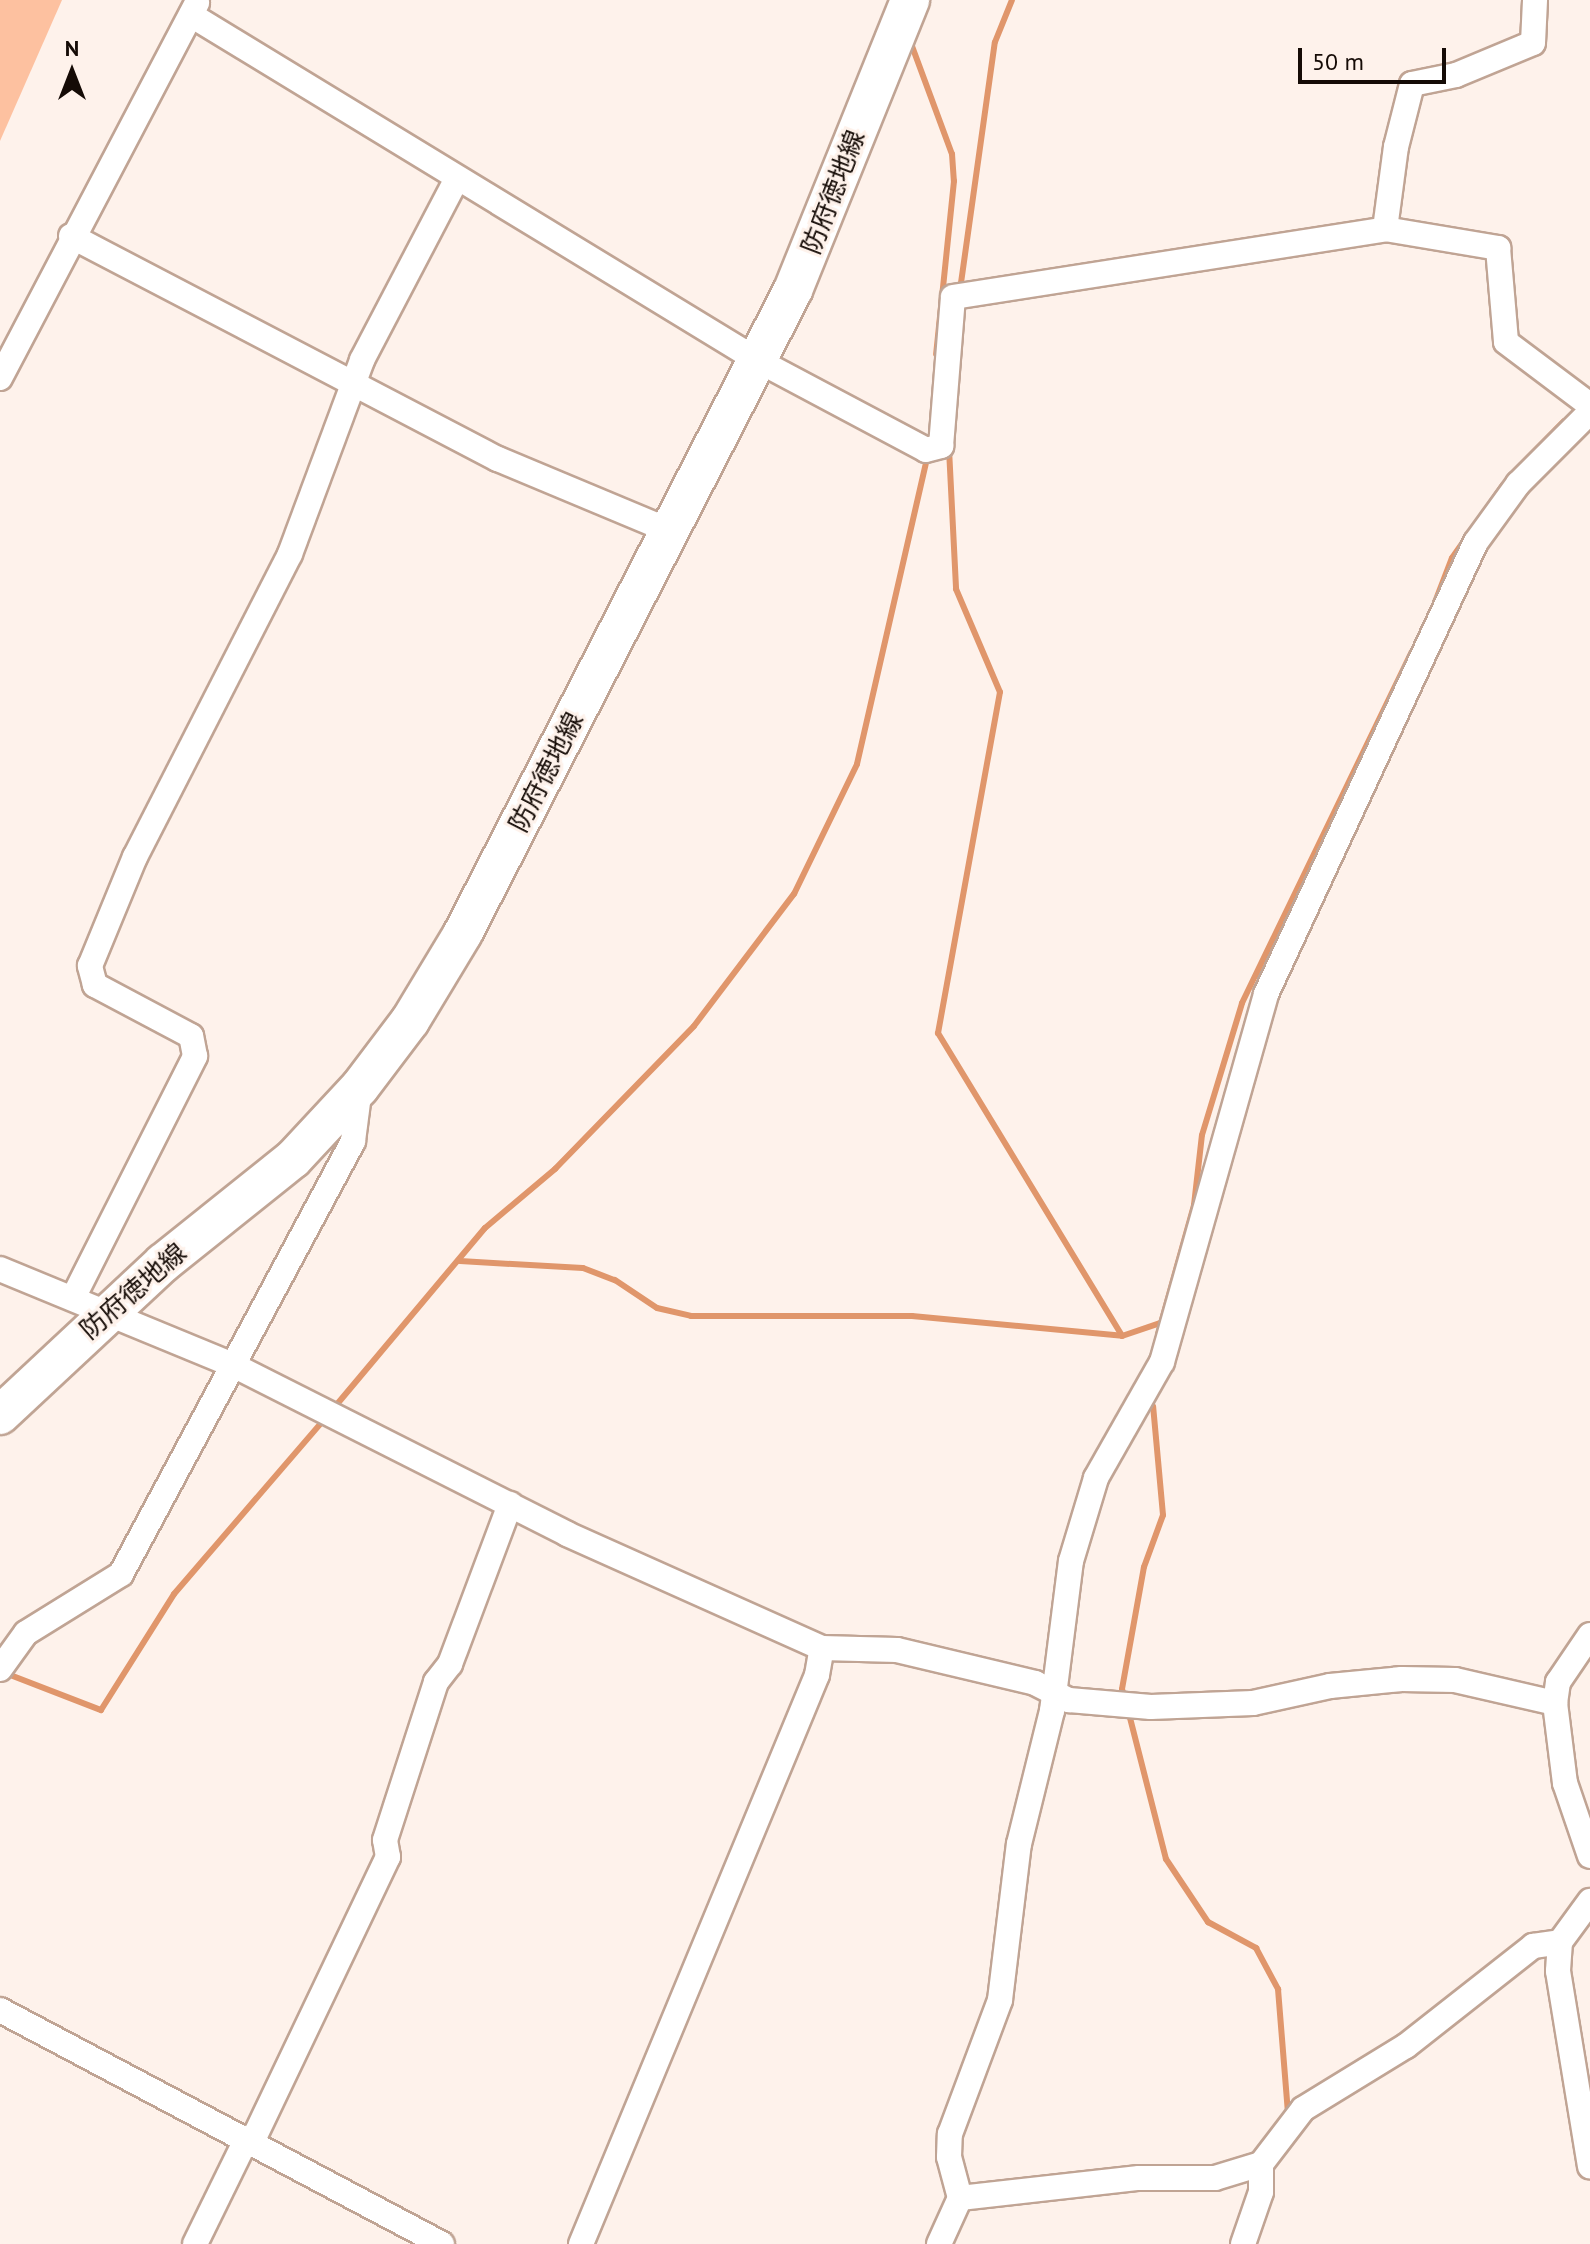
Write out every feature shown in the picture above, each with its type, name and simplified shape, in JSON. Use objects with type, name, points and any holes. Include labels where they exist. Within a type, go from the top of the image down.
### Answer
[{"type":"main road","name":"防府徳地線","points":[[0,1415],[90,1305],[293,1159],[360,1087],[410,1021],[463,933],[757,360],[824,221],[910,0]]},
{"type":"street","points":[[1385,229],[1396,147],[1412,84],[1456,75],[1533,43],[1535,0]]},
{"type":"street","points":[[0,378],[71,236],[194,7],[457,178],[757,360],[913,446],[935,449],[941,446],[953,297],[1385,229],[1498,248],[1506,342],[1544,375],[1587,404],[1518,484],[1476,542],[1266,994],[1162,1362],[1116,1438],[1085,1512],[1071,1561],[1055,1692],[1019,1844],[1000,2000],[950,2134],[949,2157],[960,2198],[939,2244]]},
{"type":"street","points":[[90,1305],[195,1056],[191,1036],[95,985],[90,966],[135,857],[290,554],[353,385],[457,178]]},
{"type":"street","points":[[71,236],[498,459],[670,531]]},
{"type":"street","points":[[2,1662],[26,1633],[121,1574],[353,1141],[360,1087]]},
{"type":"street","points":[[0,1269],[233,1365],[510,1504],[782,1634],[822,1648],[897,1650],[1055,1692],[1069,1700],[1203,1708],[1402,1679],[1455,1680],[1555,1703]]},
{"type":"street","points":[[195,2244],[250,2140],[388,1857],[385,1840],[436,1682],[450,1664],[510,1504]]},
{"type":"street","points":[[1590,1635],[1558,1682],[1555,1703],[1565,1783],[1590,1856]]},
{"type":"street","points":[[581,2244],[817,1675],[822,1648]]},
{"type":"street","points":[[1590,1901],[1560,1942],[1558,1971],[1590,2166]]},
{"type":"street","points":[[960,2198],[1139,2178],[1215,2178],[1261,2164],[1303,2109],[1406,2046],[1533,1946],[1560,1942]]},
{"type":"street","points":[[0,2010],[442,2244]]},
{"type":"street","points":[[1243,2244],[1261,2192],[1261,2164]]},
{"type":"shaded area","points":[[0,0],[62,0],[0,141]]},
{"type":"waterway","points":[[960,290],[995,42],[1012,0]]},
{"type":"waterway","points":[[909,38],[952,154],[954,181],[936,354]]},
{"type":"waterway","points":[[1510,476],[1564,421]]},
{"type":"waterway","points":[[949,449],[956,589],[1000,692],[938,1033],[1122,1336]]},
{"type":"waterway","points":[[333,1409],[485,1228],[555,1169],[694,1026],[794,894],[857,764],[928,453]]},
{"type":"waterway","points":[[1435,602],[1452,558],[1503,485]]},
{"type":"waterway","points":[[1158,1334],[1194,1205],[1202,1135],[1242,1003],[1412,652]]},
{"type":"waterway","points":[[460,1261],[583,1268],[615,1280],[657,1308],[691,1316],[912,1316],[1122,1336],[1160,1323]]},
{"type":"waterway","points":[[1125,1699],[1122,1689],[1144,1567],[1163,1515],[1153,1406]]},
{"type":"waterway","points":[[5,1673],[101,1710],[174,1594],[326,1417]]},
{"type":"waterway","points":[[1128,1710],[1166,1859],[1208,1922],[1256,1948],[1278,1989],[1288,2114]]}]
